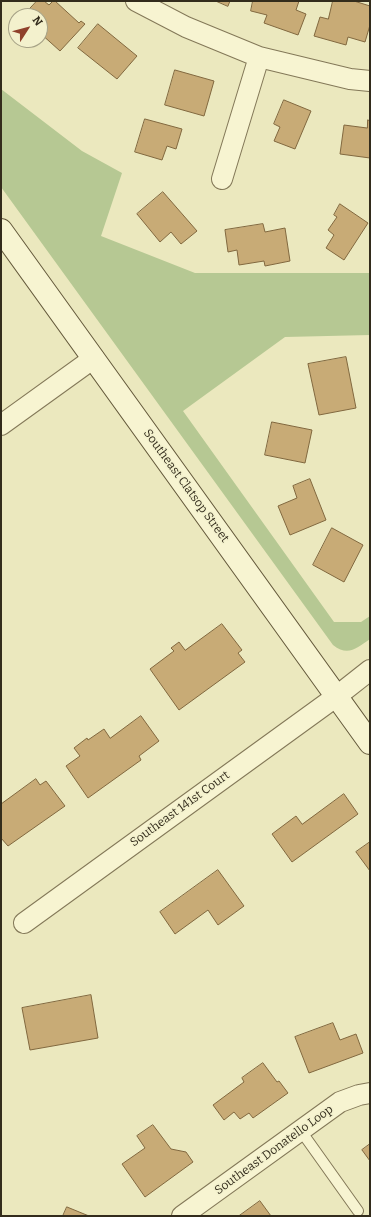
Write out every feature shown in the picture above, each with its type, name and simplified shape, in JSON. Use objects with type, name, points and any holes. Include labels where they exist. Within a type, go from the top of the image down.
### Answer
[{"type":"street","points":[[136,1],[186,27],[260,57],[350,79],[370,81]]},
{"type":"street","points":[[222,179],[260,57]]},
{"type":"street","name":"Southeast Clatsop Street","points":[[1,230],[370,743]]},
{"type":"street","points":[[1,425],[94,358]]},
{"type":"street","name":"Southeast 141st Court","points":[[24,922],[337,696],[370,670]]},
{"type":"street","name":"Southeast Donatello Loop","points":[[182,1216],[340,1102],[359,1095],[370,1093]]},
{"type":"lane","points":[[301,1131],[358,1210]]},
{"type":"green space","points":[[1,89],[82,151],[122,173],[101,236],[195,273],[370,273],[370,335],[285,337],[183,411],[334,622],[361,622],[370,616],[370,639],[357,648],[348,651],[338,649],[333,645],[1,187]]},
{"type":"building","points":[[37,1],[44,1],[49,5],[55,1],[79,23],[81,21],[85,24],[60,51],[48,40],[48,8],[30,8]]},
{"type":"building","points":[[216,1],[230,1],[228,6]]},
{"type":"building","points":[[253,1],[299,1],[296,10],[306,14],[298,35],[264,23],[267,15],[251,11]]},
{"type":"building","points":[[333,1],[354,1],[370,6],[370,25],[365,42],[348,37],[346,45],[314,36],[320,17],[328,19]]},
{"type":"building","points":[[98,24],[137,56],[117,79],[78,48]]},
{"type":"building","points":[[175,70],[214,81],[204,116],[165,105]]},
{"type":"building","points":[[284,100],[311,111],[295,149],[274,141],[280,127],[274,124]]},
{"type":"building","points":[[145,119],[182,129],[176,149],[167,146],[162,160],[135,152]]},
{"type":"building","points":[[368,120],[370,121],[370,158],[340,154],[344,125],[367,128]]},
{"type":"building","points":[[163,192],[197,231],[181,244],[171,232],[160,242],[137,214]]},
{"type":"building","points":[[340,204],[368,223],[344,260],[326,248],[334,235],[328,230],[337,217],[334,215]]},
{"type":"building","points":[[263,224],[265,232],[285,228],[290,261],[265,266],[264,261],[239,265],[237,250],[228,252],[225,230]]},
{"type":"building","points":[[346,357],[356,408],[319,415],[308,364]]},
{"type":"building","points":[[272,422],[312,430],[305,463],[265,455]]},
{"type":"building","points":[[310,479],[326,520],[290,535],[278,506],[297,498],[293,486]]},
{"type":"building","points":[[332,528],[363,545],[344,582],[313,565]]},
{"type":"building","points":[[222,624],[242,650],[238,653],[245,662],[179,710],[150,669],[174,651],[171,648],[179,642],[185,650]]},
{"type":"building","points":[[141,716],[159,741],[139,756],[141,760],[88,798],[66,766],[80,756],[74,748],[87,738],[88,740],[104,729],[110,738]]},
{"type":"building","points":[[36,779],[40,785],[46,781],[65,806],[8,846],[1,838],[1,803]]},
{"type":"building","points":[[344,794],[358,814],[292,862],[272,834],[296,816],[302,824]]},
{"type":"building","points":[[370,842],[370,871],[356,852]]},
{"type":"building","points":[[218,870],[244,906],[218,925],[208,910],[175,934],[160,912]]},
{"type":"building","points":[[91,995],[98,1038],[30,1050],[22,1008]]},
{"type":"building","points":[[333,1023],[340,1040],[356,1034],[363,1053],[309,1073],[295,1037]]},
{"type":"building","points":[[263,1063],[277,1082],[279,1081],[288,1093],[253,1118],[249,1113],[240,1119],[234,1112],[224,1120],[213,1105],[244,1082],[242,1078]]},
{"type":"building","points":[[153,1125],[171,1149],[186,1152],[193,1162],[145,1197],[122,1164],[145,1148],[137,1136]]},
{"type":"building","points":[[370,1144],[370,1161],[362,1150]]},
{"type":"building","points":[[260,1201],[271,1216],[239,1216]]},
{"type":"building","points":[[67,1207],[89,1216],[63,1216]]}]
